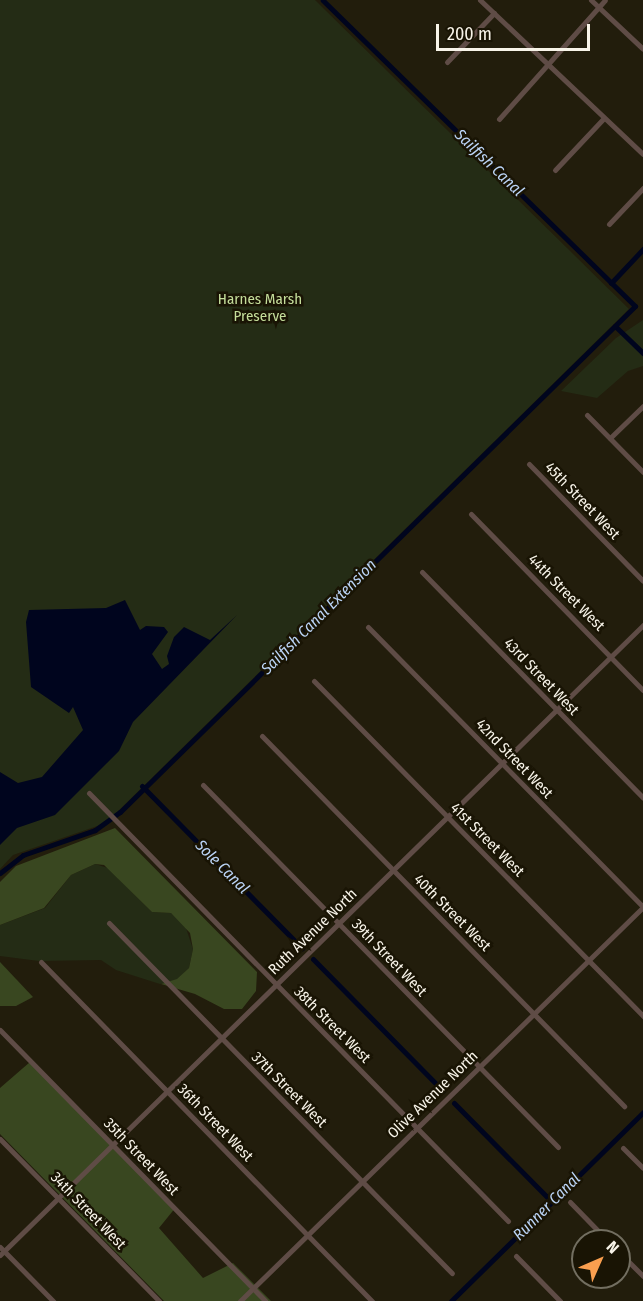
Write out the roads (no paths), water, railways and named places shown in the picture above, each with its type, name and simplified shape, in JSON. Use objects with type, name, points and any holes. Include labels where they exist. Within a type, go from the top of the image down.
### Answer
[{"type":"street","points":[[480,0],[643,154]]},
{"type":"street","points":[[591,0],[643,50]]},
{"type":"street","points":[[499,119],[542,73],[546,62],[605,0]]},
{"type":"street","points":[[447,62],[494,13]]},
{"type":"street","points":[[555,170],[604,118]]},
{"type":"street","points":[[609,224],[643,188]]},
{"type":"street","points":[[610,438],[643,406]]},
{"type":"street","points":[[587,415],[643,472]]},
{"type":"street","name":"45th Street West","points":[[529,464],[643,580]]},
{"type":"street","name":"44th Street West","points":[[471,514],[643,690]]},
{"type":"street","name":"43rd Street West","points":[[422,572],[643,798]]},
{"type":"street","name":"Ruth Avenue North","points":[[1,1251],[113,1145],[643,625]]},
{"type":"street","name":"42nd Street West","points":[[368,627],[643,907]]},
{"type":"street","name":"41st Street West","points":[[314,681],[643,1016]]},
{"type":"street","name":"40th Street West","points":[[262,736],[624,1106]]},
{"type":"street","name":"39th Street West","points":[[203,785],[558,1147]]},
{"type":"street","name":"38th Street West","points":[[89,793],[508,1221]]},
{"type":"street","name":"Olive Avenue North","points":[[240,1301],[643,907]]},
{"type":"street","name":"37th Street West","points":[[109,923],[452,1273]]},
{"type":"street","name":"36th Street West","points":[[41,962],[372,1301]]},
{"type":"street","name":"35th Street West","points":[[0,1030],[265,1301]]},
{"type":"street","name":"34th Street West","points":[[0,1139],[159,1301]]},
{"type":"street","points":[[623,1148],[643,1168]]},
{"type":"street","points":[[570,1202],[596,1229]]},
{"type":"street","points":[[1,1251],[53,1301]]},
{"type":"street","points":[[516,1256],[560,1301]]},
{"type":"street","points":[[631,1264],[643,1276]]},
{"type":"water","points":[[125,600],[140,630],[146,626],[164,627],[168,632],[152,654],[162,669],[169,664],[167,656],[174,637],[184,627],[210,640],[237,615],[133,722],[119,751],[55,815],[17,828],[0,845],[0,772],[18,783],[42,777],[83,730],[73,707],[69,713],[31,687],[26,622],[29,610],[106,608]]},
{"type":"waterway","name":"Sailfish Canal Extension","points":[[0,873],[23,855],[95,830],[120,812],[635,306],[323,0]]},
{"type":"waterway","points":[[611,283],[643,249]]},
{"type":"waterway","points":[[615,326],[643,353]]},
{"type":"waterway","name":"Sole Canal","points":[[142,786],[302,948]]},
{"type":"waterway","name":"Sole Canal","points":[[313,959],[443,1091]]},
{"type":"waterway","name":"Sole Canal","points":[[454,1103],[552,1202]]},
{"type":"waterway","name":"Runner Canal","points":[[451,1301],[643,1112]]},
{"type":"water label","name":"Sailfish Canal","points":[[489,163]]},
{"type":"park label","name":"Harnes Marsh Preserve","points":[[260,308]]}]
